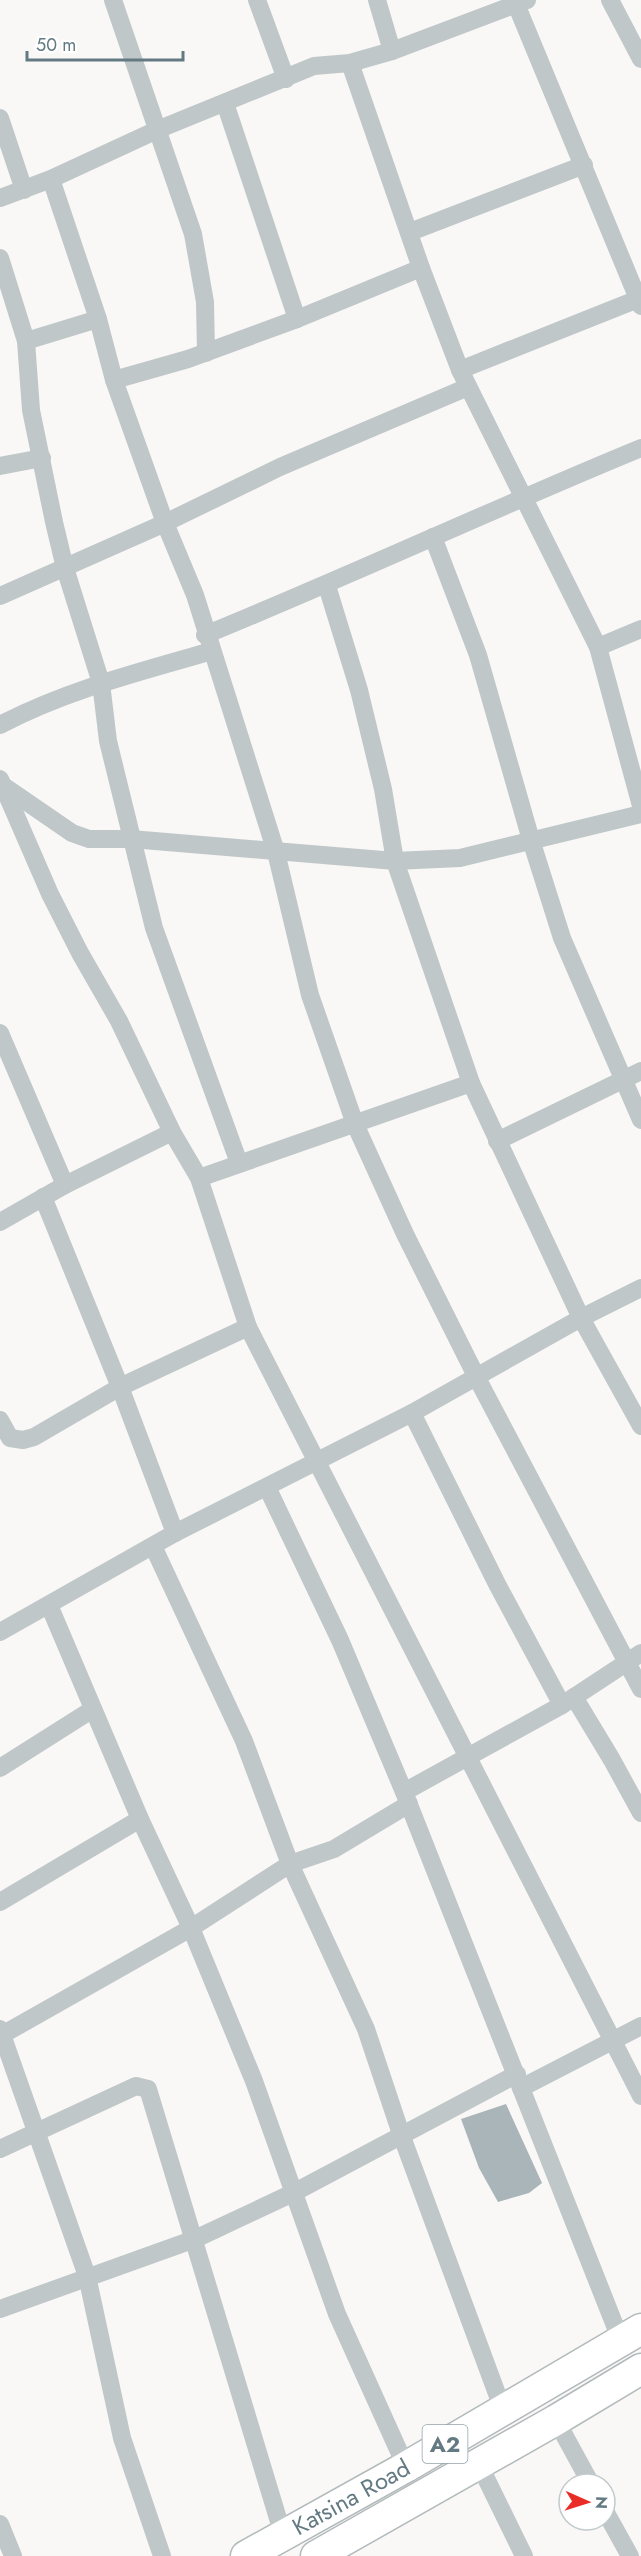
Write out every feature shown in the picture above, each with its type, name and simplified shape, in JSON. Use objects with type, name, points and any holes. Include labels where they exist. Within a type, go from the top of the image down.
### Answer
[{"type":"highway","name":"Katsina Road","points":[[246,2556],[406,2467],[631,2335]]},
{"type":"highway","name":"Katsina Road","points":[[316,2556],[556,2420],[641,2369]]},
{"type":"street","points":[[113,0],[193,234],[200,265],[206,353]]},
{"type":"street","points":[[257,0],[286,78]]},
{"type":"street","points":[[377,0],[392,51]]},
{"type":"street","points":[[610,0],[640,56]]},
{"type":"street","points":[[0,198],[51,179],[158,130],[314,66],[350,63],[392,51],[521,2],[639,303],[460,370]]},
{"type":"street","points":[[350,63],[460,370],[598,647],[632,740],[641,806]]},
{"type":"street","points":[[225,103],[297,319]]},
{"type":"street","points":[[0,118],[24,190]]},
{"type":"street","points":[[410,232],[584,165]]},
{"type":"street","points":[[51,179],[98,319],[114,380],[165,523],[195,595],[276,852],[310,995],[355,1124],[405,1234],[477,1378],[634,1658],[641,1689]]},
{"type":"street","points":[[0,258],[27,341],[31,410],[64,568],[101,683],[108,741],[154,928],[239,1163]]},
{"type":"street","points":[[114,380],[206,353],[422,268]]},
{"type":"street","points":[[27,341],[98,319]]},
{"type":"street","points":[[0,596],[165,523],[280,467],[468,387]]},
{"type":"street","points":[[0,726],[57,699],[209,643],[433,537],[524,496],[641,448]]},
{"type":"street","points":[[0,466],[42,458]]},
{"type":"street","points":[[433,537],[478,655],[531,840],[562,938],[641,1120]]},
{"type":"street","points":[[327,586],[359,690],[383,789],[395,861],[471,1083],[581,1318],[641,1426]]},
{"type":"street","points":[[598,647],[641,629]]},
{"type":"street","points":[[1,783],[72,832],[89,839],[131,839],[395,861],[460,858],[641,814]]},
{"type":"street","points":[[1,783],[50,894],[80,953],[119,1021],[172,1132],[199,1178],[248,1327],[641,2096]]},
{"type":"street","points":[[0,1033],[65,1185]]},
{"type":"street","points":[[497,1141],[622,1078],[641,1071]]},
{"type":"street","points":[[199,1178],[471,1083]]},
{"type":"street","points":[[0,1222],[65,1185],[172,1132]]},
{"type":"street","points":[[43,1197],[120,1387],[175,1533]]},
{"type":"street","points":[[0,1632],[175,1533],[412,1413],[581,1318],[641,1288]]},
{"type":"street","points":[[0,1420],[10,1438],[23,1440],[34,1437],[120,1387],[248,1327]]},
{"type":"street","points":[[412,1413],[497,1584],[568,1701],[641,1814]]},
{"type":"street","points":[[267,1487],[340,1640],[519,2081],[631,2335]]},
{"type":"street","points":[[153,1546],[244,1741],[290,1864],[366,2029],[401,2134],[503,2410]]},
{"type":"street","points":[[49,1605],[140,1819],[191,1928],[254,2081],[337,2314],[406,2467]]},
{"type":"street","points":[[162,2556],[122,2438],[87,2276],[1,2033],[191,1928],[290,1864],[334,1849],[468,1756],[568,1701],[634,1658]]},
{"type":"street","points":[[0,1768],[93,1709]]},
{"type":"street","points":[[0,1902],[140,1819]]},
{"type":"street","points":[[0,2309],[195,2239],[295,2192],[401,2134],[613,2041],[641,2026]]},
{"type":"street","points":[[0,2149],[136,2086],[148,2089],[283,2535]]},
{"type":"street","points":[[556,2420],[584,2472]]},
{"type":"street","points":[[479,2464],[525,2556]]},
{"type":"street","points":[[0,2524],[13,2556]]},
{"type":"street","points":[[617,2532],[630,2556]]},
{"type":"building","points":[[506,2104],[542,2183],[529,2193],[498,2202],[479,2168],[461,2119]]}]
